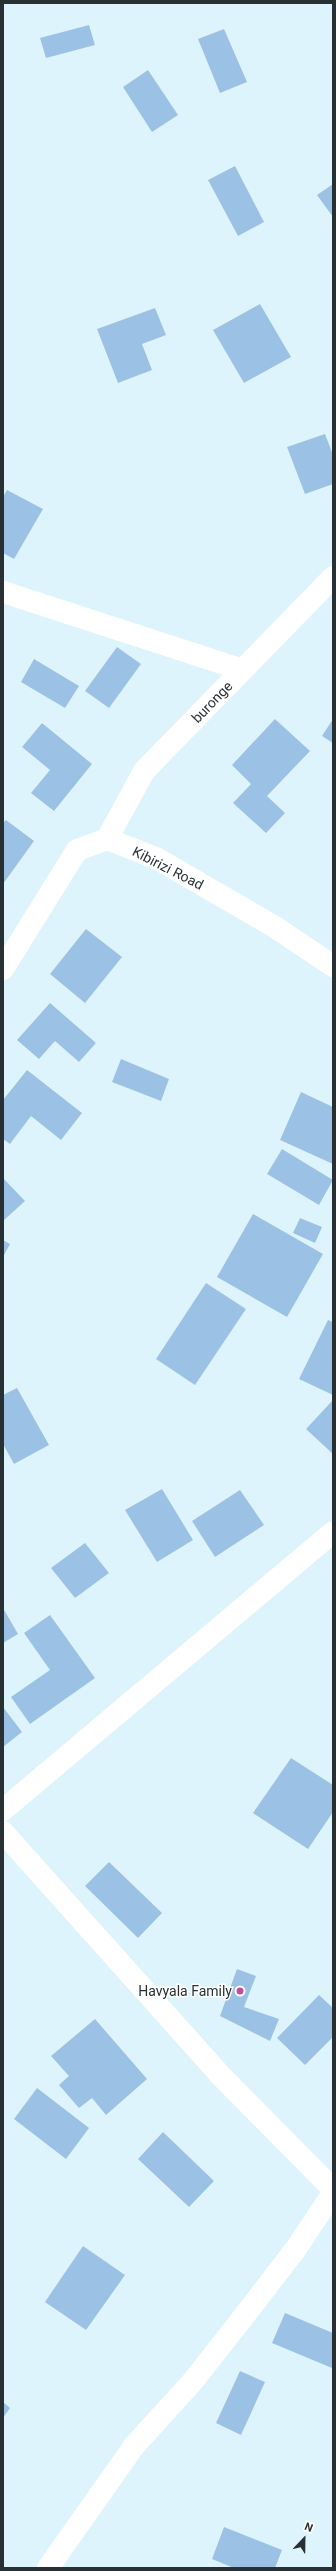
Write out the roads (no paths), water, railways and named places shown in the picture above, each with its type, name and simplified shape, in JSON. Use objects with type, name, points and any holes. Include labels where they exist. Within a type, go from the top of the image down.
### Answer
[{"type":"street","name":"buronge","points":[[107,838],[144,771],[333,577]]},
{"type":"street","points":[[3,592],[243,670]]},
{"type":"street","points":[[3,969],[77,850],[107,838]]},
{"type":"street","name":"Kibirizi Road","points":[[107,838],[156,858],[275,927],[333,966]]},
{"type":"street","points":[[3,1810],[333,1532]]},
{"type":"street","points":[[3,1832],[219,2074],[331,2184],[295,2250],[193,2381],[134,2446],[48,2568]]},
{"type":"place","name":"Havyala Family","points":[[240,1991]]}]
